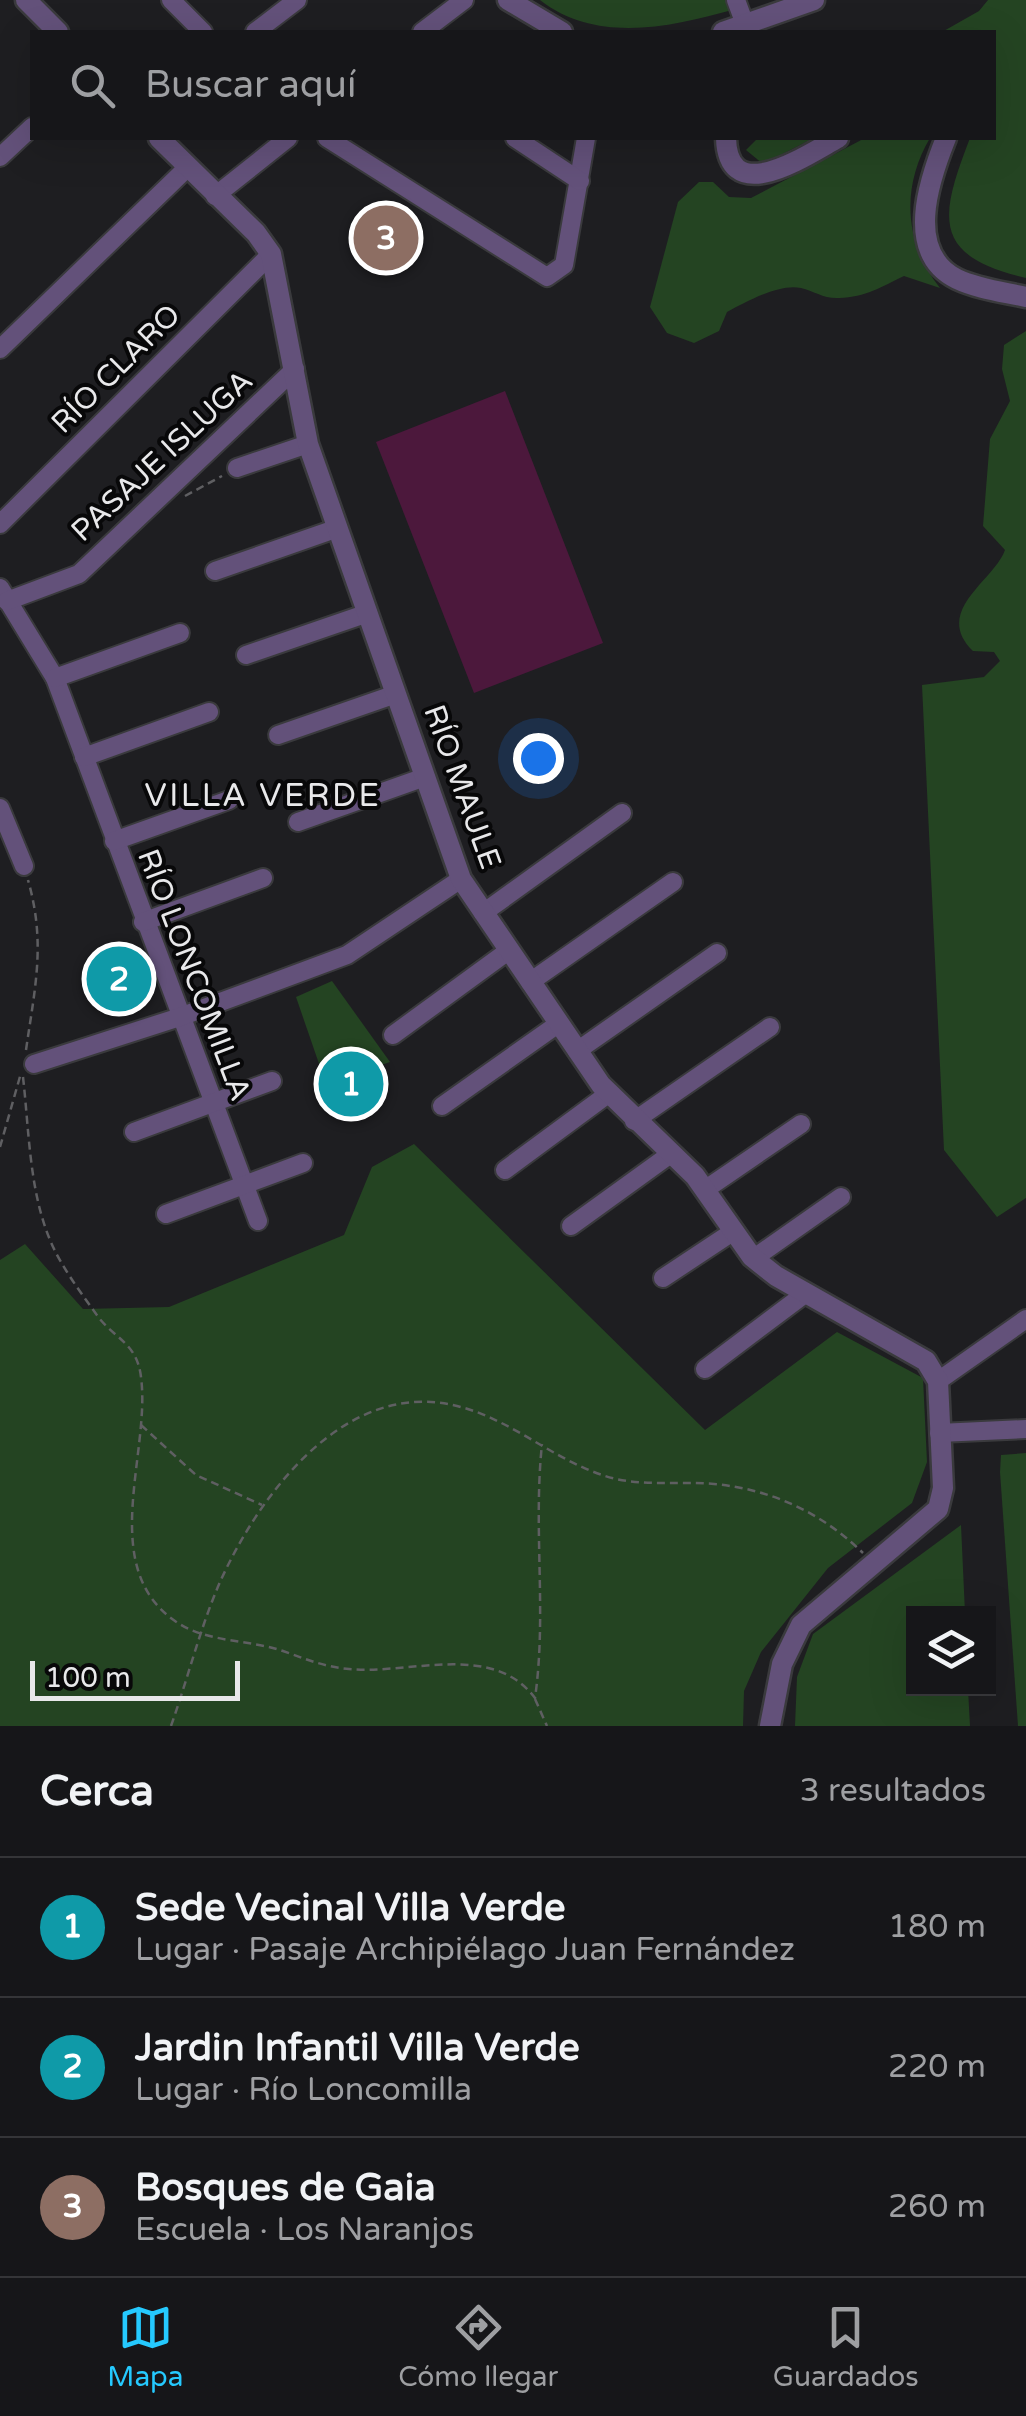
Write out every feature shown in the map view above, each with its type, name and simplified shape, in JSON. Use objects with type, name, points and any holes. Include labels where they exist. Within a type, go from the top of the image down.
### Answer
[{"type":"street","points":[[26,0],[56,30]]},
{"type":"street","points":[[171,0],[201,30]]},
{"type":"street","points":[[259,30],[297,0]]},
{"type":"street","points":[[425,30],[464,0]]},
{"type":"street","points":[[508,0],[559,30]]},
{"type":"street","points":[[736,0],[746,30],[814,0]]},
{"type":"street","points":[[0,157],[30,129]]},
{"type":"street","name":"RÍO MAULE","points":[[161,140],[256,233],[271,254],[308,444],[461,879],[608,1094],[706,1189],[754,1258],[806,1293],[926,1361],[938,1381]]},
{"type":"street","points":[[214,196],[285,140]]},
{"type":"street","points":[[329,140],[547,277],[564,264],[586,140]]},
{"type":"street","points":[[517,140],[580,181]]},
{"type":"street","points":[[727,140],[734,163],[747,172],[763,175],[834,140]]},
{"type":"street","points":[[946,140],[925,222],[932,255],[946,272],[964,282],[1026,297]]},
{"type":"street","points":[[0,349],[188,167]]},
{"type":"street","name":"RÍO CLARO","points":[[0,524],[271,254]]},
{"type":"street","name":"PASAJE ISLUGA","points":[[4,594],[79,574],[295,368]]},
{"type":"street","points":[[237,468],[308,444]]},
{"type":"street","points":[[215,571],[338,528]]},
{"type":"street","name":"RÍO LONCOMILLA","points":[[4,594],[55,678],[143,922],[258,1221]]},
{"type":"street","points":[[246,656],[368,613]]},
{"type":"street","points":[[55,678],[180,634]]},
{"type":"street","points":[[278,735],[396,694]]},
{"type":"street","points":[[84,757],[209,712]]},
{"type":"street","points":[[298,822],[425,778]]},
{"type":"street","points":[[114,841],[229,800]]},
{"type":"street","points":[[0,808],[24,866]]},
{"type":"street","points":[[483,913],[622,813]]},
{"type":"street","points":[[143,922],[263,878]]},
{"type":"street","points":[[28,1067],[180,1017],[347,955],[461,879]]},
{"type":"street","points":[[530,982],[673,882]]},
{"type":"street","points":[[392,1035],[508,951]]},
{"type":"street","points":[[576,1051],[717,953]]},
{"type":"street","points":[[442,1106],[558,1024]]},
{"type":"street","points":[[634,1120],[770,1027]]},
{"type":"street","points":[[134,1132],[272,1081]]},
{"type":"street","points":[[505,1170],[608,1094]]},
{"type":"street","points":[[706,1189],[801,1124]]},
{"type":"street","points":[[570,1226],[672,1153]]},
{"type":"street","points":[[166,1214],[303,1163]]},
{"type":"street","points":[[754,1258],[842,1197]]},
{"type":"street","points":[[663,1278],[734,1232]]},
{"type":"street","points":[[705,1369],[806,1293]]},
{"type":"street","points":[[770,1726],[782,1664],[793,1637],[819,1605],[938,1509],[943,1488],[938,1381],[1026,1319]]},
{"type":"street","points":[[939,1433],[1026,1430]]},
{"type":"path","points":[[24,866],[40,922],[40,964],[28,1067],[35,1186],[60,1260],[102,1322],[128,1341],[141,1376],[132,1533],[138,1566],[156,1604],[176,1622],[200,1634],[350,1670],[485,1666],[513,1676],[535,1698],[546,1726]]},
{"type":"path","points":[[0,1147],[28,1067]]},
{"type":"path","points":[[171,1726],[222,1579],[264,1506],[330,1434],[386,1407],[418,1402],[453,1405],[608,1477],[648,1484],[723,1486],[778,1498],[833,1527],[872,1563]]},
{"type":"path","points":[[140,1424],[196,1475],[264,1506]]},
{"type":"path","points":[[535,1698],[540,1632],[536,1518],[542,1444]]},
{"type":"green space","points":[[540,0],[728,0],[732,10],[659,26],[609,27],[562,14]]},
{"type":"green space","points":[[988,0],[1026,0],[1026,278],[973,258],[958,245],[951,229],[953,190],[969,140],[996,140],[996,30],[946,30],[979,11]]},
{"type":"green space","points":[[756,140],[810,140],[763,164],[746,150]]},
{"type":"green space","points":[[861,140],[929,140],[914,176],[911,215],[919,252],[940,288],[904,276],[849,297],[834,298],[801,288],[783,288],[727,312],[719,331],[694,343],[667,333],[650,307],[678,202],[699,182],[713,182],[729,197],[751,198]]},
{"type":"green space","points":[[1026,331],[1026,1198],[997,1217],[944,1150],[922,685],[984,677],[1000,661],[994,652],[973,651],[962,636],[959,623],[970,597],[1005,550],[983,526],[990,439],[1010,401],[1002,369],[1004,345]]},
{"type":"green space","points":[[332,981],[390,1062],[326,1084],[296,997]]},
{"type":"green space","points":[[414,1144],[705,1430],[837,1332],[923,1378],[927,1462],[912,1503],[828,1568],[761,1652],[744,1691],[743,1726],[0,1726],[0,1260],[25,1244],[83,1309],[169,1307],[344,1235],[372,1167]]},
{"type":"green space","points":[[1026,1453],[1026,1726],[1018,1726],[1000,1472],[1001,1455]]},
{"type":"green space","points":[[961,1525],[965,1606],[906,1606],[906,1696],[968,1696],[970,1726],[795,1726],[797,1677],[813,1634]]},
{"type":"building","points":[[505,391],[603,643],[474,693],[376,442]]},
{"type":"building","points":[[120,956],[131,960],[119,1001],[107,997]]},
{"type":"building","points":[[370,1071],[374,1082],[331,1097],[328,1086]]},
{"type":"place","name":"Bosques de Gaia","points":[[386,238]]},
{"type":"place","name":"Jardin Infantil Villa Verde","points":[[119,979]]},
{"type":"place","name":"Sede Vecinal Villa Verde","points":[[351,1084]]},
{"type":"district","name":"VILLA VERDE","points":[[263,796]]}]
